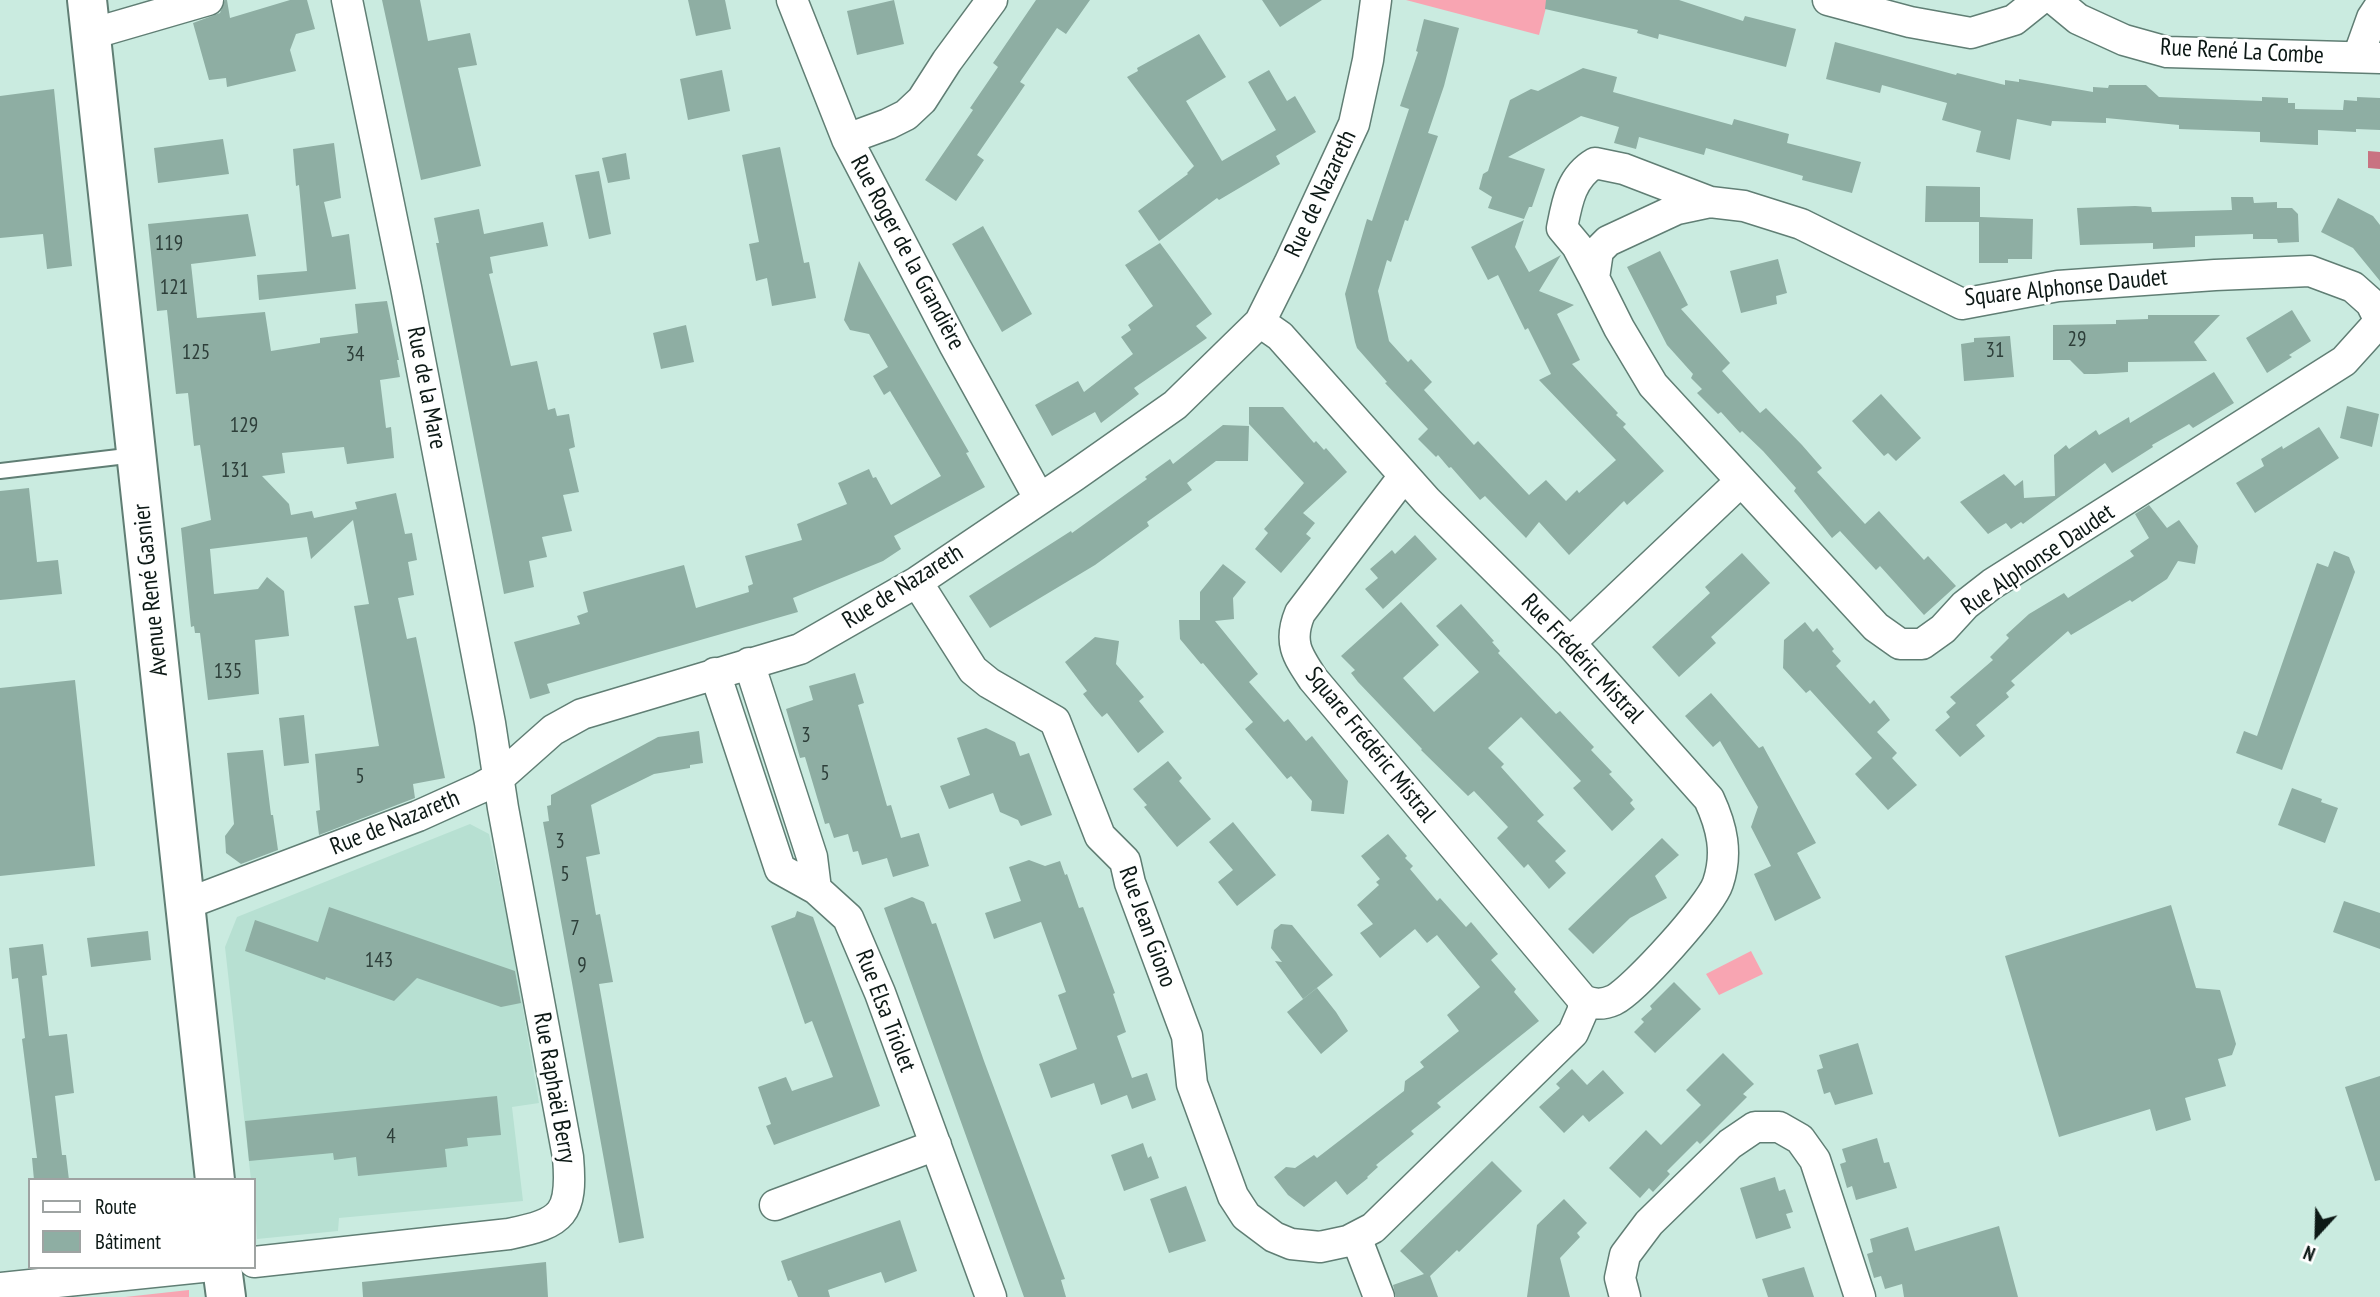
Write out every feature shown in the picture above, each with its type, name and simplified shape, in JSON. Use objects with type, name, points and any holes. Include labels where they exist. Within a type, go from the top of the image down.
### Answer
[{"type":"main road","name":"Avenue René Gasnier","points":[[89,17],[215,1178]]},
{"type":"main road","points":[[222,1269],[226,1297]]},
{"type":"street","points":[[89,17],[208,0]]},
{"type":"street","name":"Rue de la Mare","points":[[347,0],[406,287],[500,777]]},
{"type":"street","name":"Rue Roger de la Grandière","points":[[792,0],[847,139],[955,346],[1040,498]]},
{"type":"street","points":[[847,139],[906,115],[922,100],[992,0]]},
{"type":"street","name":"Rue de Nazareth","points":[[186,904],[418,816],[500,777],[553,730],[582,714],[800,649],[917,582],[1174,405],[1261,321],[1354,124],[1376,0]]},
{"type":"street","points":[[1828,0],[1910,22],[1971,33],[2014,20],[2039,0]]},
{"type":"street","name":"Rue René La Combe","points":[[2055,0],[2078,19],[2124,40],[2166,52],[2369,57],[2372,18],[2380,6]]},
{"type":"street","name":"Square Alphonse Daudet","points":[[1741,481],[1653,385],[1619,328],[1577,246],[1562,228],[1568,195],[1584,170],[1595,163],[1624,169],[1710,202],[1744,206],[1801,224],[1962,304],[2057,286],[2310,271],[2353,287],[2371,303],[2380,321]]},
{"type":"street","name":"Square Alphonse Daudet","points":[[1594,278],[1598,251],[1608,241],[1677,209],[1710,202]]},
{"type":"street","name":"Rue Frédéric Mistral","points":[[1261,321],[1280,336],[1404,476],[1570,643],[1709,799],[1720,824],[1724,847],[1718,885],[1705,907],[1623,995],[1601,1004],[1583,1000]]},
{"type":"street","name":"Rue Alphonse Daudet","points":[[1741,481],[1876,627],[1900,644],[1922,644],[1992,584],[2344,361],[2380,321]]},
{"type":"street","name":"Square Frédéric Mistral","points":[[1404,476],[1304,607],[1296,623],[1294,645],[1314,679],[1583,1000]]},
{"type":"street","points":[[1570,643],[1741,481]]},
{"type":"street","name":"Rue Jean Giono","points":[[917,582],[973,670],[989,683],[1055,721],[1100,836],[1125,861],[1130,883],[1187,1036],[1192,1084],[1233,1196],[1246,1216],[1274,1237],[1291,1244],[1320,1247],[1348,1241],[1373,1228],[1573,1033],[1583,1010],[1583,1000]]},
{"type":"street","points":[[749,663],[812,857],[817,889]]},
{"type":"street","name":"Rue Elsa Triolet","points":[[715,673],[780,869],[817,889],[848,918],[880,993],[991,1297]]},
{"type":"street","name":"Rue Raphaël Berry","points":[[256,1262],[509,1234],[554,1222],[566,1204],[570,1184],[568,1157],[503,808],[500,777]]},
{"type":"street","points":[[1625,1297],[1620,1278],[1625,1255],[1649,1223],[1730,1144],[1755,1127],[1779,1127],[1800,1139],[1815,1160],[1860,1297]]},
{"type":"street","points":[[775,1205],[936,1145]]},
{"type":"street","points":[[1356,1237],[1378,1297]]},
{"type":"street","points":[[0,1288],[183,1269]]},
{"type":"lane","points":[[0,471],[136,455]]},
{"type":"shaded area","points":[[1406,0],[1548,0],[1539,35]]},
{"type":"shaded area","points":[[2368,151],[2380,152],[2380,169],[2368,168]]},
{"type":"shaded area","points":[[470,824],[489,834],[510,932],[539,1103],[512,1107],[523,1201],[339,1218],[338,1231],[257,1239],[256,1178],[251,1178],[225,947],[237,917]]},
{"type":"shaded area","points":[[1751,951],[1763,974],[1719,995],[1706,974]]},
{"type":"shaded area","points":[[189,1290],[189,1297],[125,1297]]},
{"type":"building","points":[[225,0],[230,18],[290,0],[307,0],[315,29],[296,34],[290,50],[296,71],[227,87],[226,78],[209,80],[193,23],[220,13]]},
{"type":"building","points":[[382,0],[420,0],[428,41],[470,33],[477,65],[458,68],[481,166],[421,180]]},
{"type":"building","points":[[688,0],[725,0],[731,29],[696,36]]},
{"type":"building","points":[[894,0],[904,44],[857,55],[847,11]]},
{"type":"building","points":[[1036,0],[1090,0],[1066,34],[1057,28],[1020,82],[1025,85],[977,155],[984,160],[956,201],[925,180],[973,110],[970,108],[998,67],[993,63]]},
{"type":"building","points":[[1262,0],[1322,0],[1280,27]]},
{"type":"building","points":[[1546,0],[1679,0],[1743,21],[1745,16],[1796,29],[1786,67],[1659,34],[1658,39],[1637,33],[1638,30],[1545,9]]},
{"type":"building","points":[[1424,19],[1459,28],[1428,133],[1438,136],[1408,221],[1405,220],[1391,262],[1387,260],[1378,291],[1389,341],[1408,362],[1411,359],[1432,382],[1424,390],[1474,445],[1478,441],[1529,495],[1546,480],[1566,501],[1616,460],[1539,380],[1551,374],[1528,328],[1525,330],[1498,275],[1488,280],[1471,247],[1524,220],[1515,247],[1529,272],[1561,255],[1539,291],[1574,305],[1557,314],[1580,360],[1572,364],[1618,413],[1616,415],[1626,424],[1623,427],[1664,471],[1627,505],[1624,501],[1569,555],[1539,522],[1526,538],[1485,496],[1480,500],[1451,467],[1438,455],[1436,457],[1418,439],[1428,429],[1385,383],[1387,382],[1357,348],[1355,342],[1345,294],[1367,219],[1372,221],[1409,109],[1400,106],[1418,52],[1416,51]]},
{"type":"building","points":[[1199,34],[1226,77],[1186,101],[1222,161],[1276,130],[1248,82],[1269,70],[1287,101],[1295,96],[1316,132],[1276,156],[1280,164],[1219,200],[1217,198],[1159,241],[1138,211],[1188,174],[1194,166],[1127,77],[1138,71],[1137,68]]},
{"type":"building","points":[[1835,42],[1956,75],[1957,73],[2005,85],[2005,80],[2019,82],[2019,79],[2093,92],[2093,87],[2146,85],[2159,97],[2262,101],[2262,97],[2288,98],[2288,103],[2295,103],[2295,109],[2343,110],[2344,100],[2357,101],[2357,97],[2380,98],[2380,130],[2318,130],[2318,145],[2260,142],[2260,132],[2179,129],[2179,125],[2106,118],[2106,123],[2052,121],[2051,126],[2017,119],[2010,160],[1976,152],[1981,131],[1942,120],[1947,103],[1882,85],[1880,93],[1826,79]]},
{"type":"building","points":[[1583,68],[1617,77],[1613,92],[1732,125],[1734,119],[1789,134],[1787,143],[1861,162],[1852,193],[1802,180],[1803,176],[1706,148],[1704,155],[1639,137],[1636,149],[1614,143],[1619,127],[1581,116],[1508,157],[1545,169],[1532,207],[1529,207],[1524,219],[1488,208],[1492,197],[1479,189],[1483,174],[1488,171],[1510,100],[1531,89],[1538,91]]},
{"type":"building","points":[[722,70],[730,111],[688,120],[680,79]]},
{"type":"building","points":[[54,89],[72,266],[47,269],[43,234],[0,238],[0,96]]},
{"type":"building","points":[[223,139],[229,174],[158,183],[154,148]]},
{"type":"building","points":[[334,143],[341,198],[324,202],[332,237],[349,234],[356,289],[259,300],[257,275],[307,271],[293,149]]},
{"type":"building","points":[[780,147],[804,263],[809,262],[816,298],[772,306],[767,278],[756,281],[749,244],[759,242],[742,155]]},
{"type":"building","points":[[626,153],[630,179],[608,183],[602,158]]},
{"type":"building","points":[[599,171],[611,234],[589,239],[575,175]]},
{"type":"building","points":[[1926,186],[1980,187],[1980,217],[2033,219],[2032,259],[2008,259],[2008,263],[1979,263],[1979,222],[1925,222]]},
{"type":"building","points":[[2231,197],[2253,197],[2254,203],[2277,202],[2277,208],[2292,208],[2298,214],[2299,242],[2278,243],[2277,239],[2253,239],[2253,234],[2195,236],[2195,247],[2153,249],[2153,243],[2080,245],[2077,208],[2135,206],[2151,207],[2152,212],[2232,210]]},
{"type":"building","points":[[2338,198],[2373,216],[2380,225],[2380,281],[2353,248],[2321,232]]},
{"type":"building","points":[[479,209],[484,234],[543,222],[548,246],[490,257],[493,273],[489,274],[511,366],[537,361],[548,410],[555,408],[557,416],[569,414],[575,447],[569,449],[579,492],[563,495],[572,531],[542,537],[547,557],[529,561],[534,587],[504,594],[436,243],[439,243],[434,218]]},
{"type":"building","points":[[248,214],[256,256],[191,264],[197,318],[265,312],[271,351],[320,343],[320,338],[358,333],[355,304],[387,301],[399,360],[400,377],[380,380],[386,428],[391,427],[394,458],[347,464],[344,447],[282,453],[285,473],[262,476],[289,504],[291,515],[312,511],[314,518],[357,509],[355,502],[396,493],[405,534],[412,533],[417,560],[408,562],[414,595],[398,598],[407,639],[416,637],[445,778],[413,784],[415,798],[319,835],[316,811],[320,810],[315,754],[379,746],[354,606],[369,604],[353,520],[311,559],[307,537],[210,549],[214,594],[258,589],[267,577],[284,591],[289,636],[255,640],[259,694],[208,700],[200,633],[195,633],[194,626],[191,627],[181,528],[211,520],[200,445],[194,446],[188,393],[176,394],[167,310],[157,311],[148,224]]},
{"type":"building","points":[[983,226],[1032,314],[1002,332],[952,244]]},
{"type":"building","points":[[1160,243],[1212,314],[1196,326],[1207,338],[1134,388],[1139,394],[1101,423],[1095,412],[1052,436],[1035,405],[1078,381],[1084,392],[1133,354],[1121,337],[1131,330],[1128,325],[1153,306],[1125,265]]},
{"type":"building","points":[[1660,251],[1688,305],[1681,309],[1730,363],[1722,371],[1760,413],[1766,408],[1802,445],[1822,468],[1817,472],[1865,524],[1879,511],[1924,560],[1928,556],[1956,586],[1924,615],[1880,566],[1876,570],[1840,531],[1832,538],[1794,491],[1796,488],[1763,451],[1697,393],[1702,389],[1691,378],[1693,374],[1667,345],[1627,267]]},
{"type":"building","points":[[1778,259],[1787,293],[1776,296],[1777,304],[1741,313],[1730,271]]},
{"type":"building","points":[[859,261],[969,452],[966,453],[985,487],[894,536],[901,549],[883,561],[793,598],[798,612],[547,684],[550,693],[530,699],[514,642],[580,624],[577,616],[588,612],[583,592],[684,565],[696,608],[749,592],[748,586],[753,584],[745,556],[802,540],[797,524],[847,504],[838,483],[869,469],[891,505],[941,476],[890,391],[884,395],[873,376],[888,367],[869,334],[850,330],[844,320]]},
{"type":"building","points":[[2292,310],[2311,341],[2267,373],[2246,338]]},
{"type":"building","points":[[2148,315],[2220,315],[2194,342],[2207,361],[2128,362],[2128,372],[2084,374],[2070,360],[2053,360],[2053,325],[2116,324],[2116,320],[2148,319]]},
{"type":"building","points":[[686,325],[694,362],[661,369],[653,333]]},
{"type":"building","points":[[2010,336],[2014,377],[1964,381],[1961,344],[1974,342],[1974,338]]},
{"type":"building","points":[[2214,372],[2234,403],[2193,428],[2189,424],[2152,445],[2153,447],[2112,473],[2105,463],[2023,524],[2021,522],[2011,529],[2006,523],[1988,534],[1960,502],[2004,474],[2015,486],[2023,480],[2024,498],[2055,496],[2054,455],[2066,445],[2069,449],[2096,430],[2099,435],[2129,417],[2130,423]]},
{"type":"building","points":[[1881,394],[1921,438],[1896,461],[1888,453],[1884,456],[1852,421]]},
{"type":"building","points":[[2347,406],[2379,414],[2372,447],[2340,438]]},
{"type":"building","points":[[1249,407],[1283,407],[1314,443],[1316,441],[1324,450],[1326,448],[1347,472],[1303,513],[1315,523],[1306,534],[1311,538],[1281,573],[1255,549],[1268,533],[1264,529],[1304,483],[1249,424]]},
{"type":"building","points":[[1223,425],[1249,426],[1248,461],[1216,461],[1187,483],[1192,490],[1147,522],[1149,526],[1095,565],[990,628],[969,596],[1071,531],[1072,533],[1147,479],[1145,477],[1170,459],[1173,464]]},
{"type":"building","points":[[2319,427],[2339,458],[2255,513],[2236,483],[2264,466],[2261,459]]},
{"type":"building","points":[[29,488],[37,562],[58,560],[62,594],[0,600],[0,491]]},
{"type":"building","points":[[2149,505],[2167,528],[2179,520],[2198,546],[2195,564],[2178,561],[2167,579],[2132,602],[2130,600],[2071,635],[2068,631],[2011,681],[2015,685],[2006,693],[2009,697],[1976,725],[1985,736],[1960,757],[1935,730],[1950,717],[1946,712],[1956,703],[1950,697],[1993,660],[1990,657],[2009,638],[2006,635],[2029,614],[2064,593],[2068,598],[2134,556],[2130,551],[2149,538],[2135,514]]},
{"type":"building","points":[[1415,535],[1437,559],[1383,609],[1365,589],[1378,578],[1370,569],[1392,550],[1395,554]]},
{"type":"building","points":[[2334,551],[2349,557],[2355,572],[2282,770],[2236,753],[2244,731],[2257,736],[2317,563],[2328,567]]},
{"type":"building","points":[[1742,553],[1770,583],[1711,637],[1716,643],[1679,677],[1652,647],[1710,593],[1705,587]]},
{"type":"building","points":[[1223,564],[1246,582],[1233,598],[1234,619],[1215,621],[1258,674],[1249,682],[1284,722],[1288,719],[1306,741],[1312,736],[1348,781],[1344,814],[1311,811],[1312,801],[1291,776],[1287,779],[1245,729],[1253,722],[1180,639],[1179,620],[1200,620],[1200,592]]},
{"type":"building","points":[[1401,602],[1439,645],[1403,678],[1434,712],[1479,672],[1436,626],[1461,604],[1494,641],[1492,642],[1500,651],[1498,653],[1556,714],[1560,711],[1594,747],[1591,750],[1633,800],[1630,803],[1635,809],[1612,831],[1573,788],[1581,781],[1521,717],[1488,748],[1504,764],[1501,767],[1544,815],[1537,821],[1566,851],[1555,861],[1566,873],[1549,889],[1528,864],[1524,868],[1497,838],[1508,827],[1474,791],[1468,796],[1421,750],[1358,682],[1351,673],[1355,670],[1341,656]]},
{"type":"building","points":[[1805,622],[1813,632],[1817,628],[1834,649],[1832,651],[1841,661],[1836,666],[1870,704],[1874,700],[1890,720],[1877,732],[1897,753],[1892,758],[1917,785],[1888,810],[1855,774],[1872,758],[1810,690],[1806,693],[1783,668],[1784,640]]},
{"type":"building","points":[[1095,637],[1119,641],[1116,664],[1144,697],[1139,701],[1164,732],[1138,753],[1107,713],[1102,717],[1095,709],[1083,694],[1087,691],[1065,662]]},
{"type":"building","points":[[855,673],[864,703],[858,705],[887,806],[891,805],[901,838],[919,833],[929,866],[893,877],[887,858],[862,865],[858,851],[853,852],[848,834],[834,838],[829,823],[825,824],[805,757],[800,758],[786,709],[813,700],[809,686]]},
{"type":"building","points":[[75,680],[95,866],[0,876],[0,688]]},
{"type":"building","points":[[1711,693],[1759,748],[1763,746],[1816,843],[1797,853],[1821,898],[1775,921],[1754,874],[1771,866],[1751,827],[1758,807],[1720,741],[1713,747],[1685,716]]},
{"type":"building","points":[[304,715],[309,763],[284,766],[279,718]]},
{"type":"building","points":[[986,728],[1015,742],[1020,756],[1029,753],[1052,815],[1021,826],[1018,820],[1000,812],[993,793],[949,809],[940,786],[970,775],[957,738]]},
{"type":"building","points":[[699,731],[703,763],[654,774],[591,805],[600,854],[586,857],[596,915],[600,914],[613,982],[599,984],[644,1238],[619,1243],[543,822],[549,821],[547,806],[551,805],[551,795],[658,737]]},
{"type":"building","points":[[263,750],[278,850],[241,864],[226,853],[225,836],[234,824],[227,753]]},
{"type":"building","points":[[1168,761],[1182,778],[1179,781],[1211,819],[1177,847],[1144,807],[1147,805],[1133,789]]},
{"type":"building","points":[[2292,788],[2338,808],[2325,843],[2278,825]]},
{"type":"building","points":[[1233,822],[1276,875],[1237,906],[1218,882],[1233,870],[1209,842]]},
{"type":"building","points":[[1388,834],[1407,856],[1405,858],[1413,866],[1410,869],[1437,901],[1440,898],[1466,927],[1471,922],[1498,954],[1491,960],[1539,1021],[1437,1103],[1441,1107],[1411,1131],[1414,1134],[1376,1165],[1378,1167],[1368,1178],[1347,1195],[1336,1181],[1304,1207],[1288,1195],[1274,1177],[1286,1167],[1295,1168],[1314,1155],[1317,1158],[1404,1091],[1405,1081],[1424,1067],[1420,1062],[1459,1031],[1447,1015],[1480,987],[1437,935],[1427,943],[1415,929],[1380,958],[1360,933],[1373,924],[1357,905],[1379,885],[1376,882],[1380,879],[1361,856]]},
{"type":"building","points":[[1662,838],[1679,855],[1655,876],[1667,898],[1630,918],[1593,954],[1568,929]]},
{"type":"building","points":[[1029,860],[1045,866],[1060,861],[1065,875],[1067,874],[1079,908],[1083,907],[1115,993],[1113,994],[1126,1032],[1117,1036],[1132,1078],[1147,1073],[1156,1100],[1132,1109],[1127,1095],[1101,1105],[1094,1083],[1051,1098],[1039,1064],[1077,1049],[1058,995],[1066,992],[1041,922],[994,939],[985,913],[1021,901],[1009,867]]},
{"type":"building","points":[[912,897],[924,902],[932,924],[936,923],[1065,1279],[1061,1280],[1066,1297],[1024,1297],[884,908]]},
{"type":"building","points":[[2344,901],[2380,913],[2380,949],[2333,932]]},
{"type":"building","points":[[2171,905],[2196,988],[2220,990],[2236,1044],[2232,1055],[2218,1059],[2226,1086],[2185,1098],[2191,1120],[2156,1131],[2150,1109],[2059,1137],[2005,956]]},
{"type":"building","points":[[329,907],[515,971],[521,1003],[501,1007],[417,978],[394,1001],[245,951],[255,920],[318,942]]},
{"type":"building","points":[[797,911],[813,917],[880,1106],[774,1145],[766,1126],[771,1124],[758,1087],[786,1077],[792,1091],[833,1077],[812,1021],[805,1024],[771,926],[795,917]]},
{"type":"building","points":[[1281,924],[1292,925],[1333,975],[1303,999],[1275,961],[1282,962],[1271,948],[1274,930]]},
{"type":"building","points":[[148,931],[151,960],[91,967],[87,938]]},
{"type":"building","points":[[43,944],[47,975],[42,976],[49,1036],[67,1034],[74,1093],[55,1096],[62,1155],[66,1155],[69,1178],[34,1178],[32,1158],[37,1158],[22,1039],[25,1038],[18,978],[12,979],[9,948]]},
{"type":"building","points":[[1674,982],[1701,1009],[1655,1053],[1634,1032],[1644,1022],[1641,1019],[1652,1009],[1650,1006]]},
{"type":"building","points":[[1317,988],[1348,1031],[1321,1054],[1287,1012]]},
{"type":"building","points":[[1858,1043],[1873,1094],[1835,1105],[1830,1092],[1824,1094],[1817,1070],[1823,1068],[1819,1055]]},
{"type":"building","points":[[1723,1053],[1754,1084],[1743,1094],[1747,1097],[1700,1144],[1697,1141],[1667,1171],[1670,1174],[1653,1192],[1649,1188],[1640,1198],[1609,1168],[1646,1130],[1661,1145],[1701,1105],[1686,1090]]},
{"type":"building","points":[[1572,1069],[1587,1085],[1603,1070],[1624,1093],[1589,1122],[1583,1115],[1564,1133],[1539,1107],[1560,1088],[1556,1084]]},
{"type":"building","points":[[2380,1076],[2380,1180],[2375,1181],[2345,1087]]},
{"type":"building","points":[[497,1096],[501,1135],[467,1138],[468,1146],[445,1149],[447,1167],[358,1176],[356,1157],[334,1160],[333,1153],[249,1161],[245,1121]]},
{"type":"building","points":[[1877,1138],[1884,1163],[1889,1162],[1897,1188],[1856,1200],[1852,1186],[1847,1188],[1840,1164],[1846,1162],[1842,1149]]},
{"type":"building","points":[[1143,1143],[1159,1178],[1124,1191],[1111,1155]]},
{"type":"building","points":[[1492,1161],[1522,1191],[1430,1276],[1438,1297],[1396,1297],[1393,1285],[1424,1274],[1400,1251]]},
{"type":"building","points":[[1775,1177],[1779,1191],[1785,1189],[1793,1212],[1786,1214],[1791,1228],[1756,1239],[1740,1188]]},
{"type":"building","points":[[1186,1186],[1206,1241],[1169,1253],[1150,1199]]},
{"type":"building","points":[[1564,1199],[1587,1223],[1577,1233],[1580,1237],[1560,1258],[1570,1297],[1527,1297],[1537,1225]]},
{"type":"building","points":[[900,1220],[917,1271],[885,1283],[881,1272],[828,1290],[830,1297],[798,1297],[791,1280],[788,1281],[781,1261]]},
{"type":"building","points":[[1999,1226],[2018,1297],[1904,1297],[1902,1284],[1885,1289],[1881,1276],[1874,1278],[1867,1254],[1873,1252],[1870,1239],[1908,1227],[1915,1251]]},
{"type":"building","points":[[546,1262],[548,1297],[363,1297],[362,1282]]},
{"type":"building","points":[[1804,1267],[1814,1297],[1768,1297],[1762,1279]]}]
